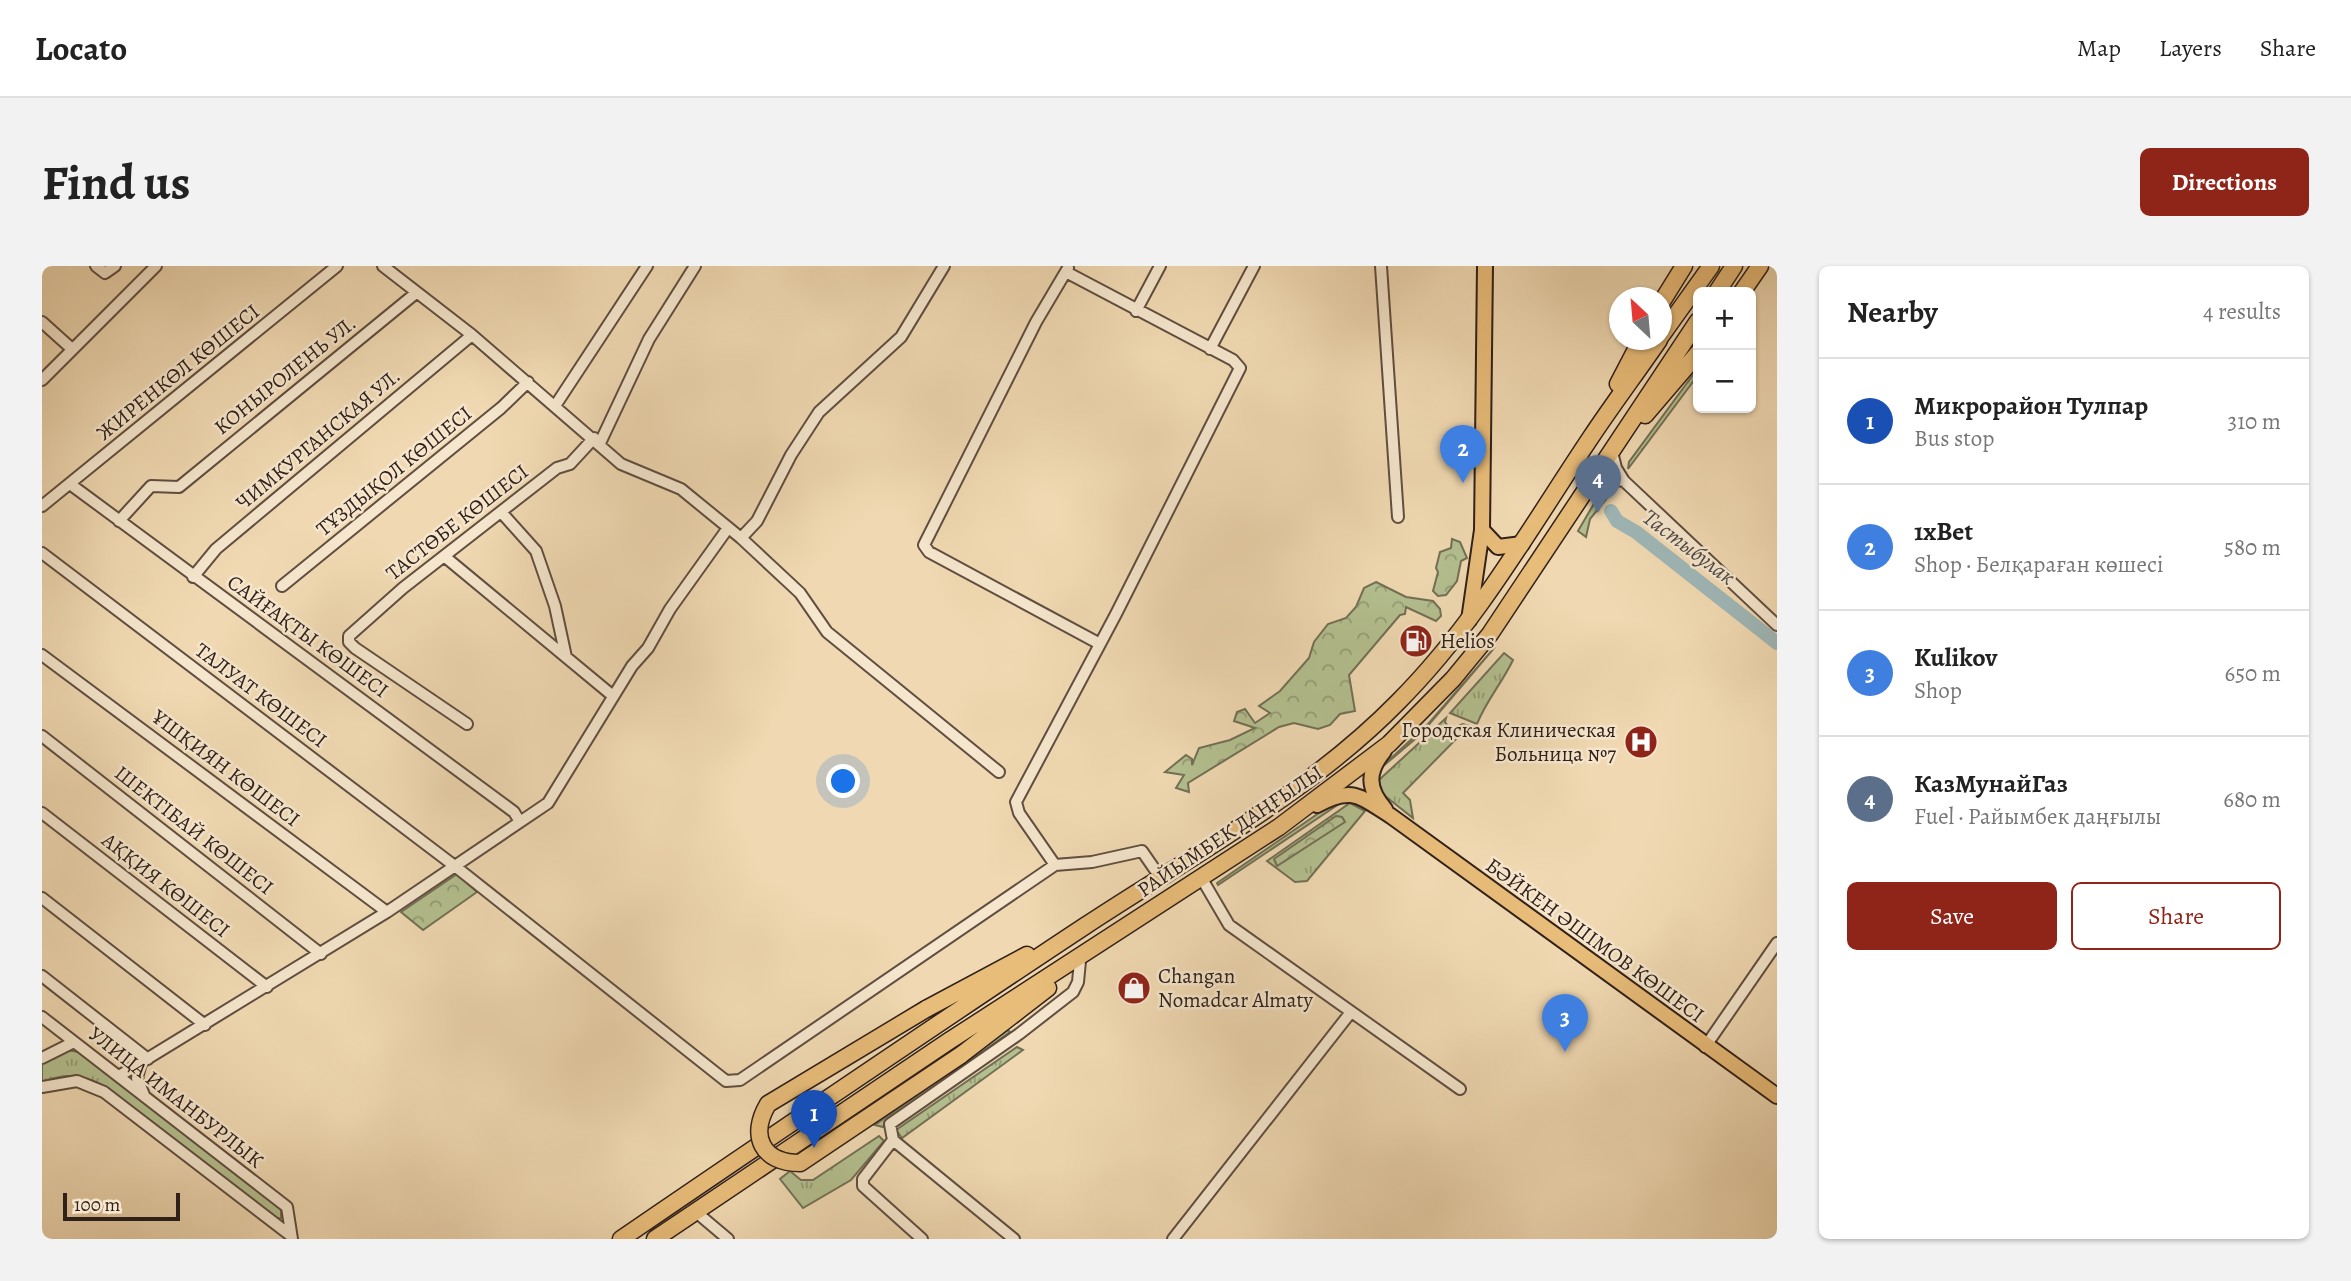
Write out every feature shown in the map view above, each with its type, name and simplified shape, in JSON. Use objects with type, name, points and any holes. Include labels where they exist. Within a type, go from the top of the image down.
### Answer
[{"type":"highway","points":[[1671,287],[1684,266]]},
{"type":"highway","name":"РАЙЫМБЕК ДАҢҒЫЛЫ","points":[[1672,321],[1711,266]]},
{"type":"highway","points":[[1720,287],[1734,266]]},
{"type":"highway","points":[[1745,287],[1760,266]]},
{"type":"highway","name":"РАЙЫМБЕК ДАҢҒЫЛЫ","points":[[655,1239],[949,1041],[1279,827],[1389,744],[1453,679],[1490,634],[1693,329]]},
{"type":"highway","points":[[1592,436],[1636,350]]},
{"type":"highway","name":"РАЙЫМБЕК ДАҢҒЫЛЫ","points":[[621,1239],[1088,924],[1266,808],[1343,752],[1427,672],[1468,621],[1652,350]]},
{"type":"highway","points":[[1612,452],[1693,359]]},
{"type":"highway","points":[[1088,924],[981,977],[768,1104],[760,1118],[759,1131],[763,1147],[771,1156],[784,1163],[800,1163],[961,1055],[1009,1020],[1102,943]]},
{"type":"main road","points":[[1468,621],[1482,530],[1485,266]]},
{"type":"main road","points":[[1482,530],[1498,547],[1522,544]]},
{"type":"main road","points":[[1389,744],[1374,764],[1370,784],[1391,816]]},
{"type":"main road","name":"БӘЙКЕН ӘШІМОВ КӨШЕСІ","points":[[1279,827],[1333,796],[1347,792],[1357,795],[1391,816],[1705,1047],[1777,1096]]},
{"type":"street","points":[[96,266],[105,273],[115,266]]},
{"type":"street","points":[[42,380],[156,266]]},
{"type":"street","name":"ЖИРЕНКӨЛ КӨШЕСІ","points":[[42,506],[337,266]]},
{"type":"street","points":[[383,266],[472,335],[621,464],[681,489],[741,538],[800,593],[827,632],[999,772]]},
{"type":"street","points":[[555,406],[647,266]]},
{"type":"street","name":"ТАСТӨБЕ КӨШЕСІ","points":[[467,724],[349,642],[354,630],[557,468],[570,464],[597,441],[649,339],[695,266]]},
{"type":"street","points":[[741,538],[757,521],[791,455],[819,412],[901,337],[944,266]]},
{"type":"street","points":[[1136,311],[1160,266]]},
{"type":"street","points":[[1210,349],[1254,266]]},
{"type":"street","points":[[1381,266],[1398,517]]},
{"type":"street","points":[[1100,644],[929,552],[924,545],[1036,323],[1068,269],[1136,311],[1233,360],[1240,371],[1100,644],[1016,802],[1019,813],[1055,865],[1092,862],[1142,851],[1160,877]]},
{"type":"street","name":"КОНЫРОЛЕНЬ УЛ.","points":[[120,521],[151,486],[179,487],[416,293]]},
{"type":"street","points":[[42,323],[72,349]]},
{"type":"street","name":"ЧИМКУРГАНСКАЯ УЛ.","points":[[193,577],[216,549],[472,335]]},
{"type":"street","name":"ТҰЗДЫҚОЛ КӨШЕСІ","points":[[282,586],[501,408],[528,382]]},
{"type":"street","points":[[1612,452],[1616,468],[1624,481],[1777,625]]},
{"type":"street","points":[[1591,483],[1610,478],[1624,481]]},
{"type":"street","name":"САЙҒАҚТЫ КӨШЕСІ","points":[[70,484],[514,811],[520,822]]},
{"type":"street","points":[[501,512],[536,551],[555,607],[566,657]]},
{"type":"street","points":[[119,1076],[387,912],[548,803],[632,666],[648,648],[670,609],[728,528]]},
{"type":"street","name":"ТАЛУАТ КӨШЕСІ","points":[[42,553],[456,867],[726,1081],[740,1080],[1055,865]]},
{"type":"street","points":[[444,556],[614,696]]},
{"type":"street","name":"ҰШҚИЯН КӨШЕСІ","points":[[42,655],[387,912]]},
{"type":"street","name":"ШЕКТІБАЙ КӨШЕСІ","points":[[42,736],[321,954]]},
{"type":"street","name":"АҚҚИЯ КӨШЕСІ","points":[[42,813],[267,987]]},
{"type":"street","points":[[1202,878],[1229,925],[1460,1089]]},
{"type":"street","points":[[42,898],[205,1025]]},
{"type":"street","points":[[1705,1047],[1777,943]]},
{"type":"street","points":[[922,1239],[863,1186],[863,1179],[892,1140],[890,1124],[1019,1034],[1073,992],[1078,982],[1080,961]]},
{"type":"street","points":[[42,976],[144,1061]]},
{"type":"street","points":[[1173,1239],[1351,1012]]},
{"type":"street","name":"УЛИЦА ИМАНБУРЛЫК","points":[[42,1017],[287,1207],[291,1237]]},
{"type":"street","points":[[1009,1020],[1019,1034]]},
{"type":"street","points":[[42,1058],[74,1042]]},
{"type":"street","points":[[144,1061],[137,1078],[146,1097]]},
{"type":"street","points":[[42,1087],[77,1081],[104,1092],[291,1237]]},
{"type":"street","points":[[892,1140],[1014,1239]]},
{"type":"street","points":[[696,1212],[728,1239]]},
{"type":"green space","points":[[1693,375],[1693,382],[1628,469],[1629,462]]},
{"type":"green space","points":[[1611,487],[1616,487],[1590,519],[1586,537],[1578,531],[1599,495]]},
{"type":"green space","points":[[1452,539],[1460,542],[1467,558],[1461,561],[1457,581],[1446,595],[1438,596],[1433,591],[1438,572],[1436,568],[1440,552],[1451,548]]},
{"type":"green space","points":[[1376,582],[1406,597],[1433,601],[1440,609],[1441,616],[1436,621],[1406,607],[1405,614],[1400,615],[1349,675],[1355,711],[1340,714],[1330,725],[1318,729],[1294,723],[1279,727],[1188,783],[1189,792],[1176,788],[1184,775],[1165,772],[1186,755],[1192,759],[1192,765],[1199,748],[1230,740],[1255,728],[1234,721],[1237,712],[1245,709],[1255,723],[1270,713],[1259,706],[1280,691],[1309,658],[1314,642],[1328,624],[1346,618],[1356,607],[1364,588]]},
{"type":"green space","points":[[1495,647],[1420,735],[1375,773],[1429,723]]},
{"type":"green space","points":[[1504,653],[1513,660],[1477,724],[1450,713]]},
{"type":"green space","points":[[1446,718],[1445,722],[1450,729],[1463,724],[1469,726],[1403,793],[1410,800],[1413,818],[1380,792],[1379,780]]},
{"type":"green space","points":[[1348,798],[1218,885],[1217,883],[1338,800]]},
{"type":"green space","points":[[1350,803],[1365,811],[1307,881],[1295,882],[1267,861]]},
{"type":"green space","points":[[1336,816],[1342,817],[1345,822],[1277,866],[1274,859]]},
{"type":"green space","points":[[457,874],[477,892],[423,930],[401,912]]},
{"type":"green space","points":[[1008,1030],[1010,1032],[887,1120],[883,1127],[875,1125]]},
{"type":"green space","points":[[1017,1047],[1023,1050],[902,1138],[896,1130]]},
{"type":"green space","points":[[66,1050],[79,1052],[281,1208],[281,1218],[274,1220],[106,1087],[90,1079],[74,1076],[42,1082],[42,1063]]},
{"type":"green space","points":[[879,1136],[884,1141],[851,1180],[803,1208],[780,1179],[790,1171],[801,1180],[813,1180]]},
{"type":"waterway","name":"Тастыбулак","points":[[1611,511],[1617,521],[1636,532],[1777,643]]},
{"type":"place","name":"1xBet","points":[[1463,483]]},
{"type":"place","name":"КазМунайГаз","points":[[1598,513]]},
{"type":"place","name":"Helios","points":[[1416,641]]},
{"type":"place","name":"Городская Клиническая Больница №7","points":[[1641,742]]},
{"type":"place","name":"Changan Nomadcar Almaty","points":[[1134,988]]},
{"type":"place","name":"Kulikov","points":[[1565,1052]]},
{"type":"place","name":"Микрорайон Тулпар","points":[[814,1148]]}]
